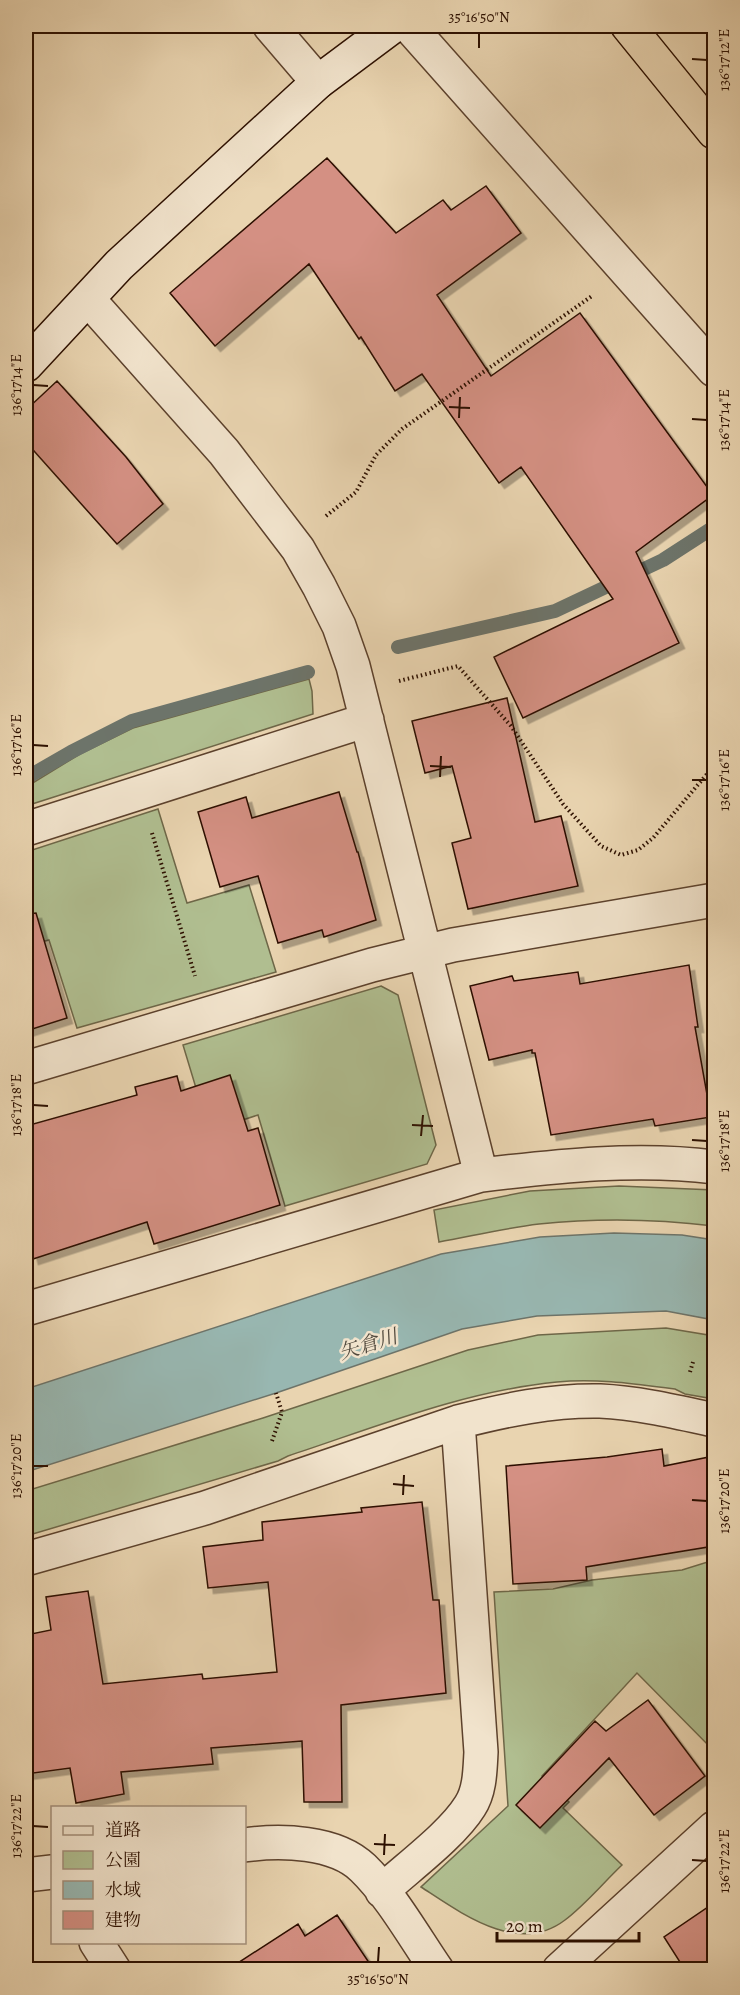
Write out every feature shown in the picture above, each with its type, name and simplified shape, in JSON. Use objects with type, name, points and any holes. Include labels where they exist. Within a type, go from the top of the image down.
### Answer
[{"type":"highway","points":[[628,26],[714,132]]},
{"type":"street","points":[[270,26],[318,82]]},
{"type":"street","points":[[26,365],[119,265],[318,82],[393,26]]},
{"type":"street","points":[[409,26],[714,370]]},
{"type":"street","points":[[88,299],[224,452],[298,549],[339,626],[353,666],[367,720],[481,1175]]},
{"type":"street","points":[[26,829],[367,720]]},
{"type":"street","points":[[26,1068],[372,965],[424,952],[478,940],[714,900]]},
{"type":"street","points":[[26,1309],[481,1175],[616,1163],[688,1163],[714,1167]]},
{"type":"street","points":[[26,1559],[206,1508],[458,1422],[528,1406],[601,1401],[657,1408],[714,1420]]},
{"type":"street","points":[[382,1891],[454,1827],[471,1805],[480,1779],[481,1752],[458,1422]]},
{"type":"street","points":[[559,1970],[714,1828]]},
{"type":"street","points":[[246,1845],[301,1843],[334,1850],[362,1867],[382,1891],[437,1970]]},
{"type":"street","points":[[97,1944],[114,1970]]},
{"type":"path","points":[[321,520],[356,492],[376,455],[402,429],[592,295]]},
{"type":"path","points":[[389,684],[458,666],[511,726],[563,804],[601,846],[621,855],[638,850],[652,838],[706,774],[714,770]]},
{"type":"path","points":[[150,824],[196,979]]},
{"type":"path","points":[[271,1443],[282,1412],[276,1394]]},
{"type":"green space","points":[[309,679],[313,714],[29,805],[26,787],[80,754],[133,728]]},
{"type":"green space","points":[[158,809],[187,903],[249,885],[276,972],[77,1028],[49,940],[26,946],[26,852]]},
{"type":"green space","points":[[381,986],[398,995],[436,1145],[427,1164],[285,1206],[258,1115],[209,1131],[183,1045]]},
{"type":"green space","points":[[619,1186],[714,1190],[714,1226],[649,1221],[561,1222],[439,1242],[434,1210],[530,1191]]},
{"type":"green space","points":[[666,1328],[714,1336],[714,1399],[685,1394],[675,1389],[586,1381],[557,1382],[488,1393],[387,1422],[278,1461],[26,1536],[26,1491],[263,1418],[468,1350],[538,1335]]},
{"type":"green space","points":[[714,1560],[714,1751],[637,1673],[542,1776],[569,1802],[563,1808],[622,1865],[565,1920],[547,1930],[528,1934],[490,1927],[421,1887],[508,1806],[494,1592],[553,1589],[592,1580],[682,1570]]},
{"type":"water","name":"矢倉川","points":[[614,1233],[682,1235],[714,1240],[714,1320],[666,1311],[537,1316],[462,1329],[276,1393],[26,1472],[26,1389],[441,1254],[540,1237]]},
{"type":"building","points":[[327,158],[396,233],[443,200],[451,210],[486,186],[521,233],[437,295],[491,376],[580,313],[713,495],[636,552],[679,643],[523,718],[494,657],[613,599],[521,467],[499,483],[422,374],[395,391],[361,337],[359,339],[309,264],[215,346],[170,293]]},
{"type":"building","points":[[57,381],[126,457],[163,504],[117,544],[26,442],[26,410]]},
{"type":"building","points":[[507,698],[535,822],[561,816],[578,886],[468,909],[452,843],[471,838],[452,766],[425,773],[412,721]]},
{"type":"building","points":[[339,792],[376,920],[324,937],[322,930],[278,943],[258,876],[220,887],[198,812],[246,797],[252,818]]},
{"type":"building","points":[[36,913],[67,1018],[26,1031],[26,914]]},
{"type":"building","points":[[689,965],[698,1027],[695,1027],[711,1117],[655,1126],[653,1119],[551,1135],[535,1053],[532,1053],[532,1050],[489,1060],[470,986],[512,976],[514,981],[578,972],[580,984]]},
{"type":"building","points":[[230,1075],[248,1131],[258,1128],[280,1205],[154,1244],[147,1222],[33,1259],[26,1233],[26,1126],[137,1095],[135,1087],[177,1076],[181,1091]]},
{"type":"building","points":[[662,1449],[664,1466],[714,1456],[714,1546],[586,1567],[587,1580],[513,1584],[506,1466],[607,1457]]},
{"type":"building","points":[[422,1502],[433,1600],[439,1600],[446,1693],[341,1705],[342,1802],[304,1802],[302,1741],[211,1748],[213,1764],[121,1772],[124,1794],[76,1803],[70,1768],[26,1774],[26,1635],[51,1630],[46,1597],[88,1591],[103,1684],[202,1674],[203,1679],[277,1672],[268,1582],[208,1588],[203,1547],[263,1540],[262,1522],[362,1512],[361,1508]]},
{"type":"building","points":[[648,1700],[705,1776],[654,1815],[609,1758],[540,1828],[516,1805],[595,1721],[606,1731]]},
{"type":"building","points":[[714,1903],[714,1970],[685,1970],[664,1937]]},
{"type":"building","points":[[337,1915],[374,1970],[227,1970],[298,1924],[305,1936]]},
{"type":"waterway","points":[[398,647],[555,611],[663,560],[714,527]]},
{"type":"waterway","points":[[26,778],[132,721],[308,672]]}]
